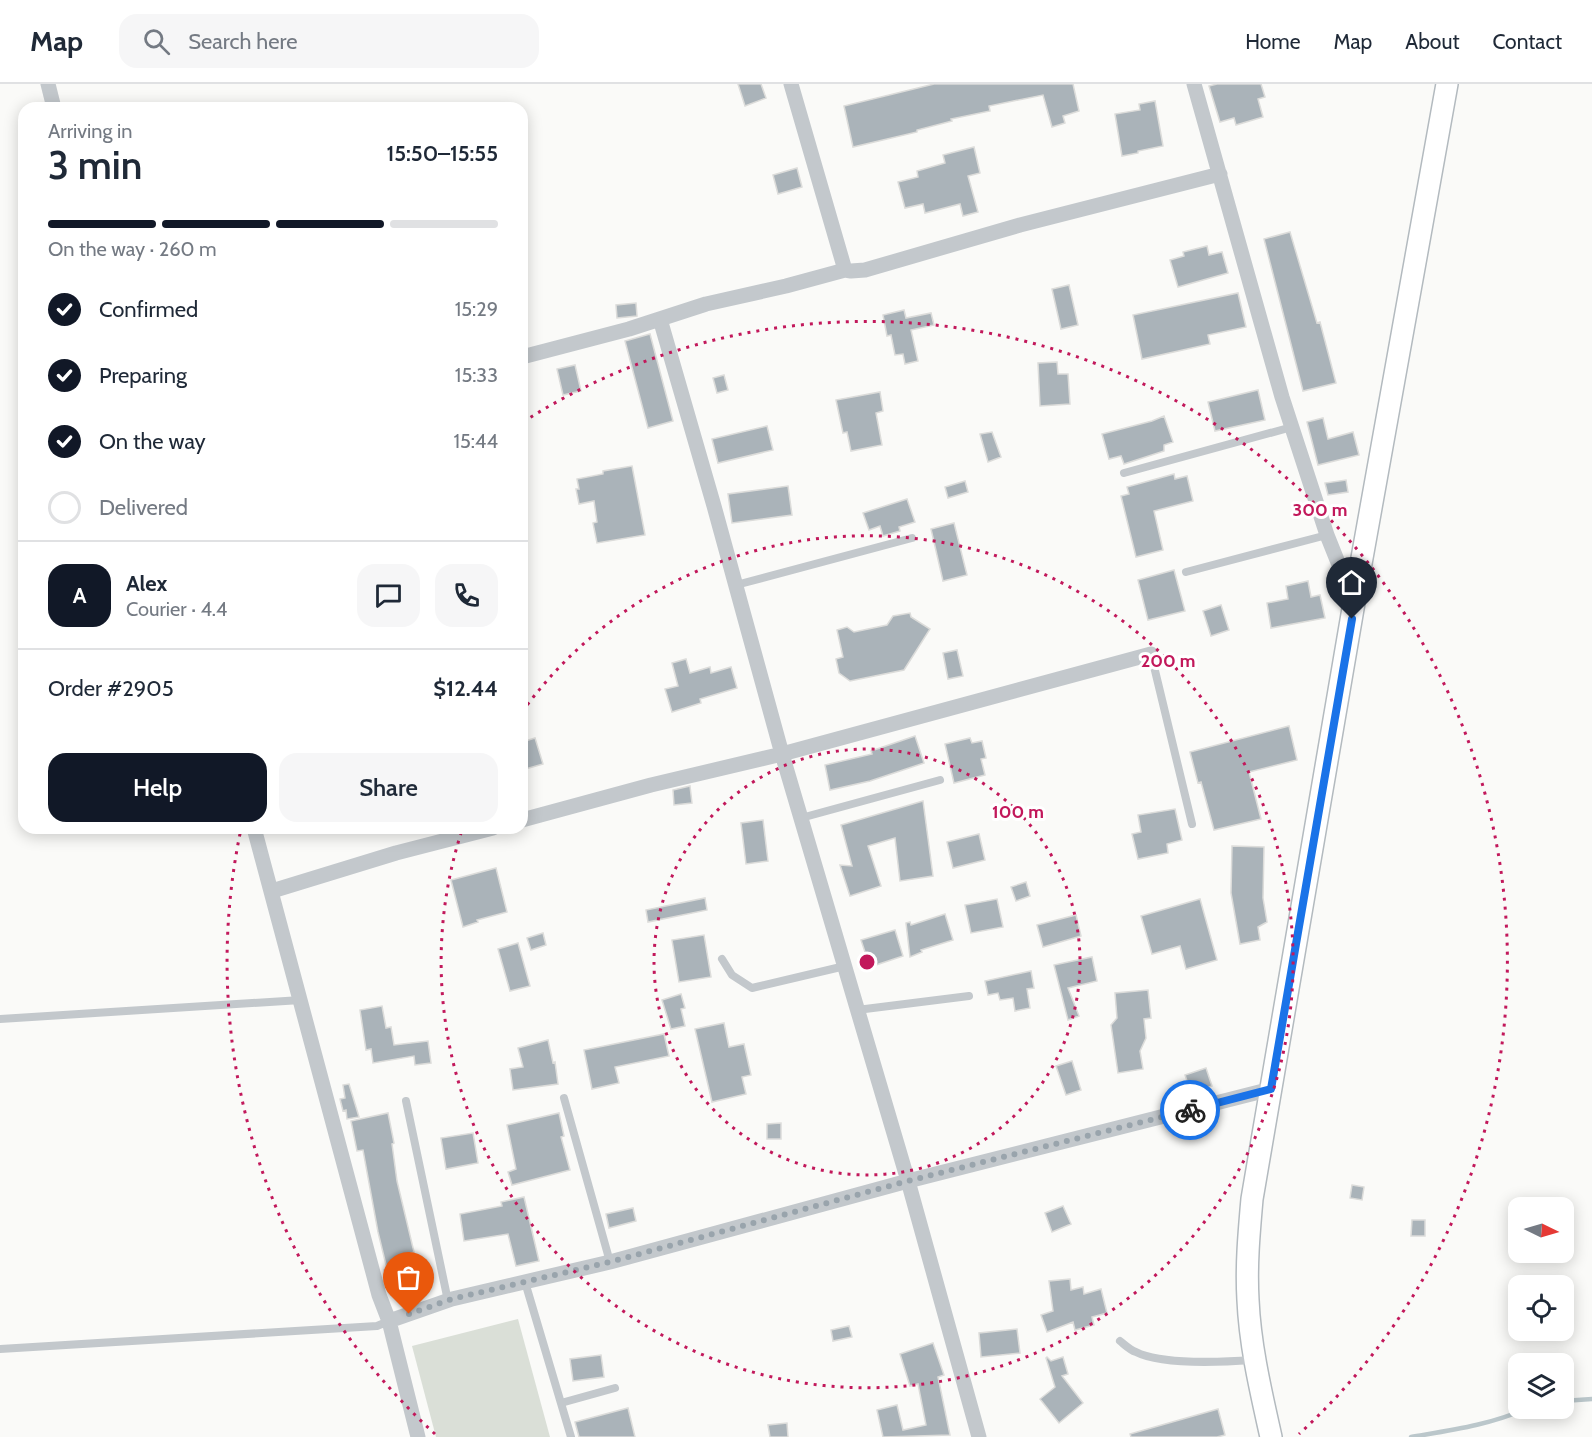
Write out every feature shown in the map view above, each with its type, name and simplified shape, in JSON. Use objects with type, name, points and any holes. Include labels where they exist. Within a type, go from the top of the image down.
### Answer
[{"type":"street","points":[[48,84],[52,102]]},
{"type":"street","points":[[790,84],[844,270]]},
{"type":"street","points":[[1194,84],[1292,427],[1327,535],[1355,597]]},
{"type":"street","points":[[1271,1437],[1255,1360],[1248,1301],[1247,1245],[1254,1183],[1355,597],[1447,84]]},
{"type":"street","points":[[528,355],[629,329],[706,304],[844,270],[865,270],[1020,225],[1220,174]]},
{"type":"street","points":[[660,318],[782,754],[908,1181],[980,1437]]},
{"type":"street","points":[[528,818],[651,785],[782,754],[1151,654]]},
{"type":"street","points":[[256,834],[302,1000],[379,1295],[389,1321],[418,1437]]},
{"type":"street","points":[[272,891],[396,853],[470,834]]},
{"type":"street","points":[[389,1321],[448,1300],[610,1262],[908,1181],[1271,1089]]},
{"type":"lane","points":[[1124,473],[1292,427]]},
{"type":"lane","points":[[1186,572],[1327,535]]},
{"type":"lane","points":[[736,585],[912,538]]},
{"type":"lane","points":[[1151,654],[1192,824]]},
{"type":"lane","points":[[801,818],[940,780]]},
{"type":"lane","points":[[722,958],[732,975],[752,988],[845,966]]},
{"type":"lane","points":[[857,1010],[969,996]]},
{"type":"lane","points":[[0,1019],[302,1000]]},
{"type":"lane","points":[[564,1098],[610,1262]]},
{"type":"lane","points":[[406,1101],[448,1300]]},
{"type":"lane","points":[[525,1282],[571,1437]]},
{"type":"lane","points":[[0,1349],[377,1326],[389,1321]]},
{"type":"lane","points":[[1120,1341],[1136,1353],[1154,1358],[1215,1362],[1255,1360]]},
{"type":"lane","points":[[561,1403],[615,1388]]},
{"type":"shaded area","points":[[518,1319],[550,1437],[436,1437],[412,1346]]},
{"type":"building","points":[[738,84],[761,84],[766,98],[745,106]]},
{"type":"building","points":[[934,84],[1073,84],[1079,111],[1063,116],[1065,123],[1052,127],[1043,95],[989,106],[990,111],[951,119],[952,121],[917,130],[917,132],[853,147],[844,106]]},
{"type":"building","points":[[1261,84],[1265,97],[1258,99],[1263,117],[1236,125],[1234,118],[1220,122],[1209,86]]},
{"type":"building","points":[[1155,101],[1163,146],[1122,156],[1115,114],[1140,110],[1139,104]]},
{"type":"building","points":[[974,147],[980,173],[968,176],[978,212],[963,216],[960,204],[925,213],[923,204],[905,208],[898,182],[918,177],[917,171],[945,163],[943,155]]},
{"type":"building","points":[[797,168],[802,187],[778,194],[773,175]]},
{"type":"building","points":[[1290,232],[1317,323],[1320,322],[1336,383],[1303,391],[1264,239]]},
{"type":"building","points":[[1207,246],[1209,255],[1222,252],[1228,273],[1178,287],[1170,260],[1184,256],[1183,252]]},
{"type":"building","points":[[1069,285],[1078,325],[1061,329],[1052,289]]},
{"type":"building","points":[[1238,293],[1246,327],[1208,335],[1210,344],[1142,359],[1133,315]]},
{"type":"building","points":[[636,303],[637,316],[617,318],[616,305]]},
{"type":"building","points":[[904,310],[906,318],[931,313],[934,325],[911,330],[918,361],[905,364],[903,354],[895,355],[891,335],[887,336],[883,315]]},
{"type":"building","points":[[650,334],[673,421],[648,428],[625,341]]},
{"type":"building","points":[[1057,362],[1058,374],[1068,374],[1070,404],[1040,406],[1038,363]]},
{"type":"building","points":[[575,365],[581,391],[563,395],[557,369]]},
{"type":"building","points":[[724,375],[728,390],[717,393],[713,378]]},
{"type":"building","points":[[1258,390],[1265,420],[1215,431],[1208,402]]},
{"type":"building","points":[[880,392],[883,411],[876,413],[882,445],[851,451],[847,432],[843,433],[836,400]]},
{"type":"building","points":[[1164,416],[1173,442],[1164,445],[1164,451],[1124,464],[1121,456],[1109,459],[1102,434]]},
{"type":"building","points":[[1323,418],[1328,439],[1353,432],[1359,455],[1318,465],[1307,422]]},
{"type":"building","points":[[767,426],[773,450],[718,463],[712,439]]},
{"type":"building","points":[[992,432],[1001,457],[988,462],[980,434]]},
{"type":"building","points":[[632,466],[645,535],[597,543],[593,523],[597,522],[594,501],[579,504],[577,479],[603,474],[603,471]]},
{"type":"building","points":[[1174,474],[1175,479],[1187,476],[1193,501],[1154,511],[1163,550],[1136,557],[1121,496],[1129,494],[1127,487]]},
{"type":"building","points":[[1346,480],[1348,492],[1328,495],[1325,483]]},
{"type":"building","points":[[965,481],[968,492],[948,498],[945,487]]},
{"type":"building","points":[[788,486],[792,515],[732,523],[728,494]]},
{"type":"building","points":[[907,499],[915,522],[899,527],[900,531],[883,536],[880,526],[869,530],[863,513]]},
{"type":"building","points":[[954,523],[967,575],[943,581],[931,529]]},
{"type":"building","points":[[1174,570],[1185,611],[1148,620],[1138,580]]},
{"type":"building","points":[[1308,581],[1311,597],[1320,595],[1325,618],[1271,628],[1267,603],[1288,599],[1286,586]]},
{"type":"building","points":[[1221,605],[1229,630],[1211,636],[1203,611]]},
{"type":"building","points":[[910,613],[911,617],[930,629],[904,670],[850,681],[839,673],[836,659],[843,657],[837,630],[847,627],[854,632],[887,625],[893,616]]},
{"type":"building","points":[[957,650],[963,676],[948,679],[943,653]]},
{"type":"building","points":[[686,659],[690,673],[710,667],[711,673],[731,667],[737,688],[700,699],[701,703],[672,712],[665,689],[678,686],[672,663]]},
{"type":"building","points":[[1289,726],[1297,760],[1249,772],[1261,819],[1214,830],[1190,752]]},
{"type":"building","points":[[915,736],[924,763],[870,781],[830,790],[825,765],[872,754],[871,751]]},
{"type":"building","points":[[535,738],[543,764],[528,768],[528,740]]},
{"type":"building","points":[[970,738],[972,743],[982,741],[986,758],[981,759],[985,775],[954,783],[945,744]]},
{"type":"building","points":[[690,786],[692,803],[674,805],[673,790]]},
{"type":"building","points":[[923,801],[933,876],[900,881],[895,838],[868,846],[881,886],[850,896],[840,865],[852,866],[841,825]]},
{"type":"building","points":[[1175,809],[1182,840],[1167,844],[1168,853],[1138,859],[1132,834],[1141,832],[1138,815]]},
{"type":"building","points":[[763,820],[768,861],[746,864],[741,823]]},
{"type":"building","points":[[979,834],[985,860],[953,868],[947,842]]},
{"type":"building","points":[[1232,846],[1264,847],[1263,898],[1267,922],[1258,927],[1260,940],[1240,944],[1231,893]]},
{"type":"building","points":[[496,868],[507,912],[477,920],[478,922],[463,927],[451,880]]},
{"type":"building","points":[[1026,882],[1030,896],[1016,901],[1011,887]]},
{"type":"building","points":[[705,898],[707,910],[648,922],[646,910]]},
{"type":"building","points":[[997,899],[1003,927],[971,933],[965,905]]},
{"type":"building","points":[[1200,899],[1217,960],[1186,969],[1180,946],[1152,954],[1141,916]]},
{"type":"building","points":[[945,914],[953,940],[921,950],[922,952],[910,957],[906,923],[910,922],[911,925]]},
{"type":"building","points":[[1076,915],[1081,936],[1043,947],[1037,925]]},
{"type":"building","points":[[895,930],[903,956],[870,967],[861,940]]},
{"type":"building","points":[[543,933],[546,945],[531,950],[527,938]]},
{"type":"building","points":[[704,935],[711,977],[679,982],[672,940]]},
{"type":"building","points":[[518,943],[530,986],[510,991],[498,949]]},
{"type":"building","points":[[1092,957],[1097,981],[1068,988],[1079,1016],[1068,1020],[1054,965]]},
{"type":"building","points":[[1031,971],[1034,988],[1027,989],[1030,1008],[1015,1011],[1013,998],[1000,1000],[998,993],[988,995],[985,981]]},
{"type":"building","points":[[1148,990],[1151,1018],[1144,1019],[1146,1038],[1140,1051],[1143,1069],[1118,1073],[1111,1025],[1117,1018],[1115,993]]},
{"type":"building","points":[[681,994],[685,1008],[681,1009],[685,1026],[671,1029],[662,1000]]},
{"type":"building","points":[[382,1006],[386,1028],[391,1027],[394,1045],[428,1041],[431,1063],[415,1065],[414,1056],[373,1063],[371,1049],[366,1050],[360,1010]]},
{"type":"building","points":[[724,1023],[729,1047],[744,1044],[751,1075],[742,1077],[746,1094],[712,1102],[695,1029]]},
{"type":"building","points":[[664,1034],[669,1056],[615,1067],[619,1083],[592,1089],[584,1050]]},
{"type":"building","points":[[548,1040],[553,1063],[555,1062],[558,1084],[513,1090],[510,1069],[523,1067],[518,1048]]},
{"type":"building","points":[[1072,1061],[1081,1090],[1066,1095],[1056,1066]]},
{"type":"building","points":[[1206,1068],[1212,1086],[1191,1093],[1185,1075]]},
{"type":"building","points":[[349,1084],[359,1117],[347,1119],[346,1110],[343,1111],[340,1099],[345,1098],[343,1085]]},
{"type":"building","points":[[388,1113],[394,1143],[392,1144],[397,1181],[414,1252],[411,1253],[422,1287],[393,1296],[384,1270],[387,1269],[363,1150],[357,1151],[351,1121]]},
{"type":"building","points":[[559,1113],[564,1136],[561,1137],[570,1170],[512,1185],[508,1172],[516,1169],[507,1125]]},
{"type":"building","points":[[781,1123],[781,1139],[767,1139],[767,1124]]},
{"type":"building","points":[[473,1133],[478,1163],[446,1169],[441,1138]]},
{"type":"building","points":[[1352,1185],[1364,1187],[1362,1200],[1350,1198]]},
{"type":"building","points":[[524,1197],[539,1261],[516,1266],[508,1234],[464,1241],[460,1214],[502,1206],[501,1202]]},
{"type":"building","points":[[1063,1206],[1071,1224],[1052,1232],[1045,1213]]},
{"type":"building","points":[[633,1208],[636,1221],[609,1228],[606,1214]]},
{"type":"building","points":[[1412,1220],[1425,1220],[1425,1236],[1411,1236]]},
{"type":"building","points":[[1070,1279],[1071,1290],[1083,1287],[1084,1294],[1101,1289],[1107,1313],[1092,1317],[1094,1325],[1075,1330],[1073,1322],[1047,1332],[1041,1315],[1053,1311],[1049,1281]]},
{"type":"building","points":[[849,1326],[852,1337],[833,1341],[831,1330]]},
{"type":"building","points":[[1017,1329],[1020,1353],[981,1357],[979,1333]]},
{"type":"building","points":[[933,1343],[944,1375],[938,1377],[950,1435],[883,1437],[877,1410],[897,1405],[903,1430],[926,1425],[918,1384],[910,1386],[900,1354]]},
{"type":"building","points":[[601,1355],[604,1377],[573,1381],[570,1359]]},
{"type":"building","points":[[1047,1357],[1051,1361],[1063,1357],[1068,1374],[1062,1376],[1083,1403],[1059,1423],[1040,1399],[1055,1387]]},
{"type":"building","points":[[628,1408],[635,1437],[579,1437],[575,1422]]},
{"type":"building","points":[[1218,1409],[1225,1435],[1217,1437],[1131,1437],[1130,1434]]},
{"type":"building","points":[[787,1423],[788,1437],[770,1437],[768,1425]]},
{"type":"waterway","points":[[1574,1400],[1592,1399]]},
{"type":"waterway","points":[[1411,1437],[1485,1423],[1508,1416]]},
{"type":"way so far","points":[[409,1314],[452,1299],[610,1262],[908,1181],[1190,1110]]},
{"type":"route","points":[[1190,1110],[1271,1089],[1352,619]]}]
